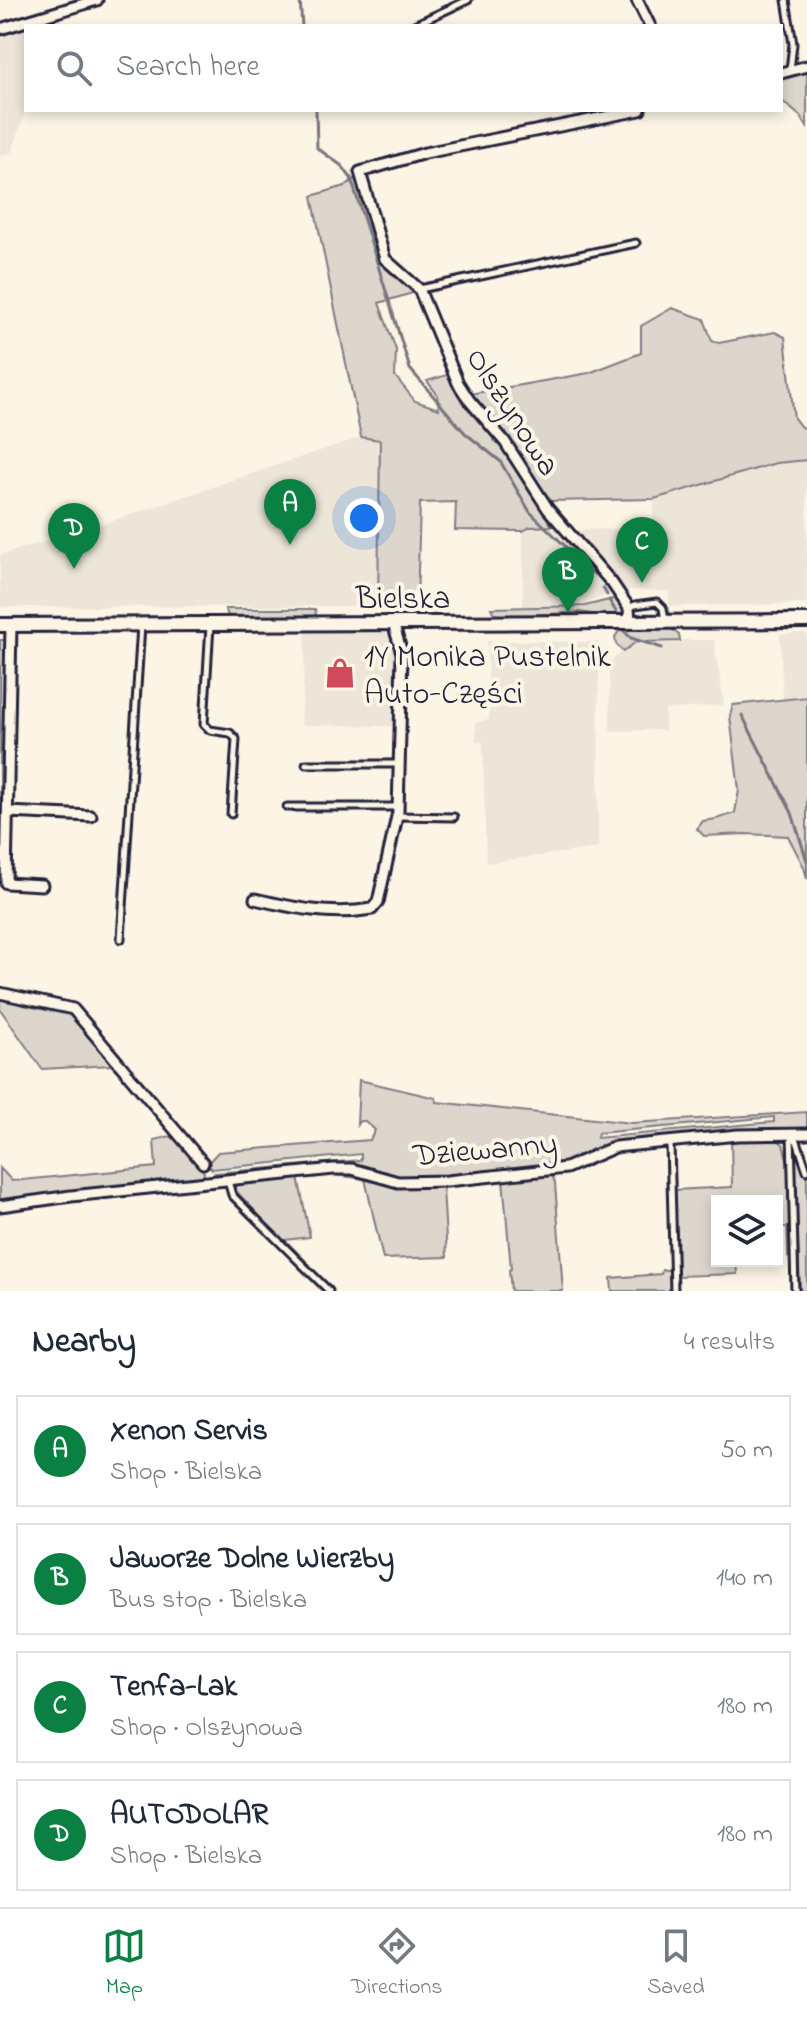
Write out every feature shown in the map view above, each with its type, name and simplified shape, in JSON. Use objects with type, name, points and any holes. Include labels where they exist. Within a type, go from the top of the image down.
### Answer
[{"type":"main road","name":"Bielska","points":[[5,625],[807,621]]},
{"type":"street","points":[[0,29],[97,0]]},
{"type":"street","points":[[637,0],[649,24]]},
{"type":"street","points":[[785,72],[807,66]]},
{"type":"street","name":"Olszynowa","points":[[629,608],[612,583],[548,509],[505,442],[469,400],[449,365],[419,289],[385,259],[360,172],[425,153],[630,112]]},
{"type":"street","points":[[629,608],[630,622]]},
{"type":"street","points":[[255,899],[306,911],[352,912],[372,909],[378,902],[398,811],[402,653],[393,623]]},
{"type":"street","points":[[5,625],[6,883],[42,885]]},
{"type":"street","points":[[8,812],[91,816]]},
{"type":"street","points":[[0,993],[73,1009],[203,1163]]},
{"type":"street","name":"Dziewanny","points":[[0,1206],[47,1198],[342,1168],[398,1182],[447,1181],[566,1168],[615,1147],[807,1134]]},
{"type":"lane","points":[[416,24],[468,0]]},
{"type":"lane","points":[[785,72],[793,44],[786,0]]},
{"type":"lane","points":[[419,289],[636,243]]},
{"type":"lane","points":[[629,608],[657,602],[663,608],[665,622]]},
{"type":"lane","points":[[121,939],[141,624]]},
{"type":"lane","points":[[210,624],[204,724],[210,730],[230,733],[236,739],[231,814]]},
{"type":"lane","points":[[306,764],[399,764]]},
{"type":"lane","points":[[287,807],[398,811],[454,817]]},
{"type":"lane","points":[[791,1134],[797,1141],[807,1171]]},
{"type":"lane","points":[[791,1134],[795,1291]]},
{"type":"lane","points":[[670,1142],[674,1291]]},
{"type":"lane","points":[[228,1181],[232,1195],[329,1291]]},
{"type":"shaded area","points":[[56,17],[54,24],[32,24]]},
{"type":"shaded area","points":[[24,26],[25,112],[12,152],[0,156],[0,33]]},
{"type":"shaded area","points":[[807,70],[807,127],[801,117],[783,102],[783,77]]},
{"type":"shaded area","points":[[357,177],[380,258],[390,272],[416,292],[379,303],[396,350],[395,376],[415,401],[439,409],[437,394],[427,381],[447,375],[501,445],[552,526],[530,527],[523,531],[455,530],[456,502],[420,503],[417,606],[378,606],[380,440],[361,437],[312,196],[345,186]]},
{"type":"shaded area","points":[[672,308],[704,319],[712,341],[719,343],[775,332],[785,337],[794,418],[801,427],[807,428],[807,460],[776,463],[654,499],[549,501],[508,439],[470,394],[589,373],[641,353],[641,326]]},
{"type":"shaded area","points":[[361,437],[380,440],[378,606],[0,607],[0,555],[103,524]]},
{"type":"shaded area","points":[[807,460],[807,604],[669,606],[669,591],[623,590],[573,530],[653,528],[654,499],[776,463]]},
{"type":"shaded area","points":[[552,526],[610,593],[585,604],[523,606],[523,531],[530,527]]},
{"type":"shaded area","points":[[617,598],[626,611],[623,616],[580,612],[505,617],[494,614],[491,608],[585,606]]},
{"type":"shaded area","points":[[225,609],[315,609],[316,614],[312,618],[235,619]]},
{"type":"shaded area","points":[[621,628],[670,628],[679,635],[680,641],[636,642],[623,652],[616,644],[615,637]]},
{"type":"shaded area","points":[[306,632],[391,632],[399,652],[397,726],[301,725]]},
{"type":"shaded area","points":[[807,633],[807,700],[783,701],[780,634]]},
{"type":"shaded area","points":[[0,640],[7,640],[3,854],[0,854]]},
{"type":"shaded area","points":[[714,640],[724,705],[665,710],[665,730],[610,731],[609,662],[636,642]]},
{"type":"shaded area","points":[[487,641],[599,642],[598,848],[486,863],[483,742],[476,742],[476,722],[489,720]]},
{"type":"shaded area","points":[[807,697],[807,879],[788,836],[704,836],[697,829],[703,821],[735,813],[739,790],[730,716],[733,705]]},
{"type":"shaded area","points":[[0,997],[68,1012],[118,1067],[117,1071],[111,1065],[42,1069],[0,1009]]},
{"type":"shaded area","points":[[359,1080],[436,1098],[437,1102],[632,1123],[807,1112],[807,1131],[613,1145],[576,1162],[556,1166],[446,1178],[399,1179],[363,1168],[220,1178],[215,1173],[361,1160],[361,1154],[212,1169],[207,1164],[218,1152],[370,1140],[375,1130],[365,1121],[357,1125]],"holes":[[[774,1117],[774,1122],[597,1138],[598,1133]]]},
{"type":"shaded area","points":[[177,1137],[204,1172],[203,1178],[0,1201],[0,1168],[12,1181],[156,1167],[154,1140]]},
{"type":"shaded area","points":[[774,1138],[783,1144],[788,1163],[790,1255],[788,1257],[787,1227],[783,1227],[783,1195],[711,1195],[711,1267],[736,1267],[737,1274],[676,1276],[674,1190],[732,1187],[731,1139]]},
{"type":"shaded area","points":[[797,1148],[807,1178],[807,1291],[800,1291]]},
{"type":"shaded area","points":[[343,1171],[443,1187],[447,1257],[383,1259],[365,1179],[327,1174]]},
{"type":"shaded area","points":[[551,1173],[555,1183],[563,1291],[511,1291],[503,1179]]},
{"type":"shaded area","points":[[298,1177],[310,1237],[285,1240],[310,1265],[307,1266],[234,1189],[237,1184]]},
{"type":"shaded area","points":[[662,1270],[670,1270],[670,1291],[612,1291],[611,1278],[661,1274]]},
{"type":"waterway","points":[[300,0],[302,24]]},
{"type":"waterway","points":[[316,112],[317,148],[342,166],[351,178],[410,369],[465,433],[500,461],[530,512],[595,575]]},
{"type":"waterway","points":[[603,588],[607,595]]},
{"type":"waterway","points":[[609,600],[618,615]]},
{"type":"waterway","points":[[624,631],[631,638],[662,648]]},
{"type":"waterway","points":[[742,715],[792,813],[807,861]]},
{"type":"place","name":"Xenon Servis","points":[[290,545]]},
{"type":"place","name":"AUTODOLAR","points":[[74,569]]},
{"type":"place","name":"Tenfa-Lak","points":[[642,583]]},
{"type":"place","name":"Jaworze Dolne Wierzby","points":[[568,613]]},
{"type":"place","name":"1Y Monika Pustelnik Auto-Części","points":[[340,673]]}]
